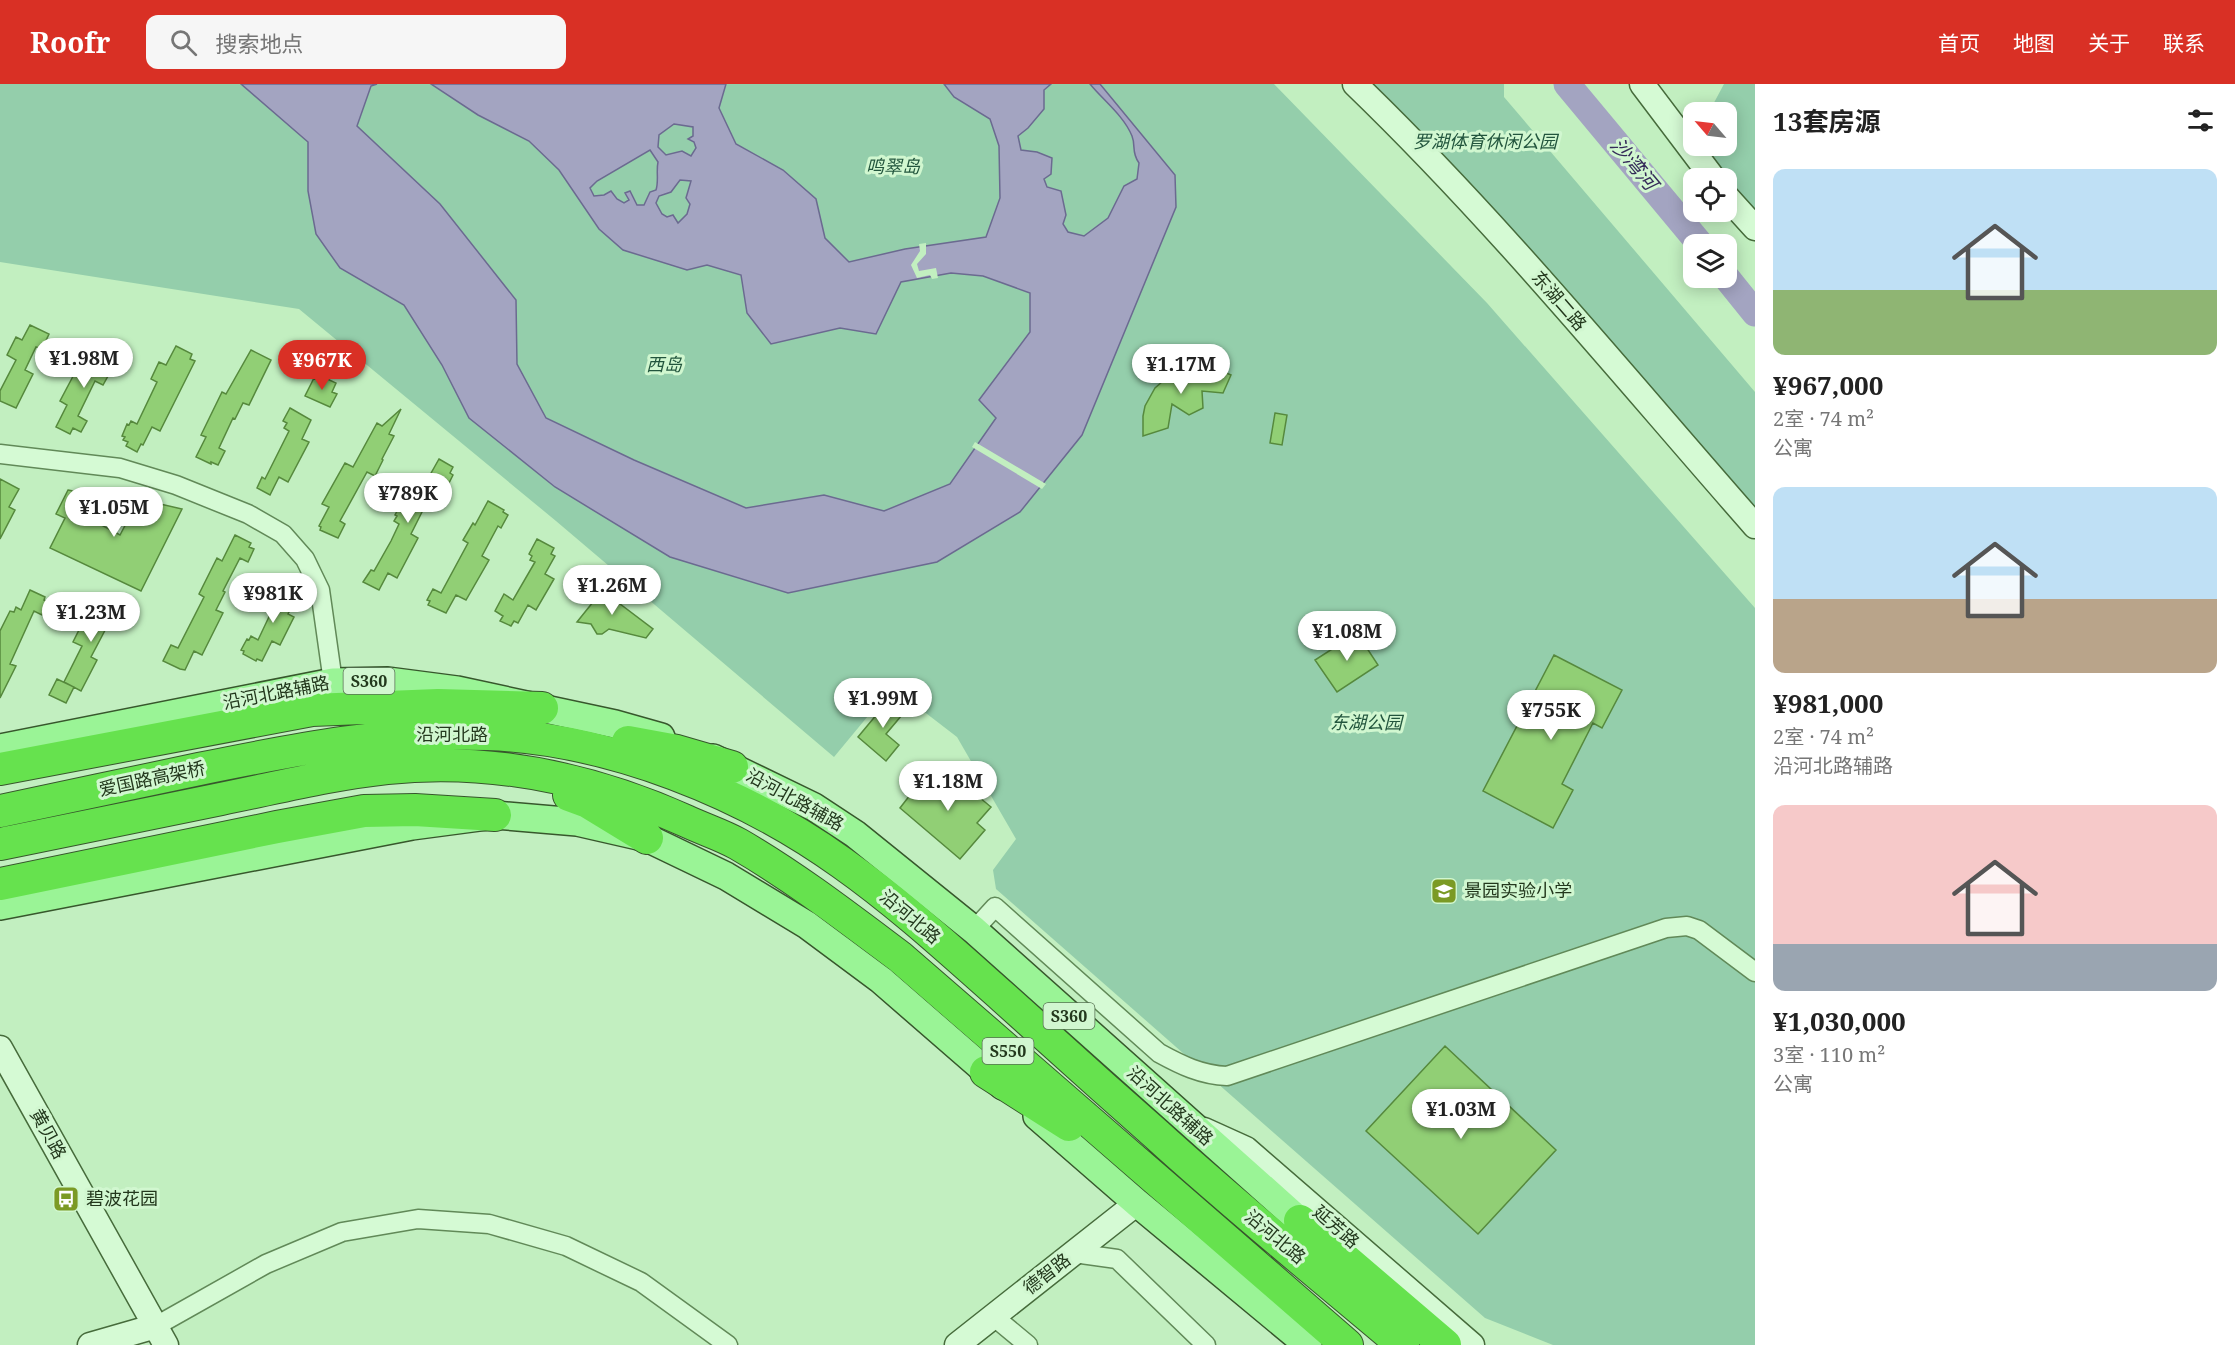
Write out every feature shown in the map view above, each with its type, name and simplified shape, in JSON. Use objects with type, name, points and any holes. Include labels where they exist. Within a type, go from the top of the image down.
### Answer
[{"type":"highway","points":[[0,769],[312,710],[438,705],[543,708]]},
{"type":"highway","points":[[490,734],[549,733],[592,737],[677,751],[732,767]]},
{"type":"highway","name":"沿河北路","points":[[304,747],[406,734],[490,734],[573,744],[649,765],[752,808],[794,831],[840,861],[920,924],[1231,1200],[1404,1345]]},
{"type":"highway","name":"爱国路高架桥","points":[[0,811],[304,747]]},
{"type":"highway","points":[[495,767],[588,802],[647,838]]},
{"type":"highway","name":"沿河北路","points":[[304,782],[386,768],[495,767],[549,775],[640,801],[737,844],[827,902],[900,957],[1149,1194],[1347,1345]]},
{"type":"highway","name":"爱国路高架桥","points":[[0,844],[304,782]]},
{"type":"highway","points":[[0,884],[364,811],[415,810],[495,815]]},
{"type":"highway","points":[[986,1072],[1149,1194]]},
{"type":"highway","name":"S360","points":[[1300,1221],[1444,1345]]},
{"type":"main road","name":"沿河北路辅路","points":[[0,748],[333,682],[399,682],[457,690],[654,735],[732,767],[814,807],[855,834],[974,930],[1300,1221],[1404,1345]]},
{"type":"main road","points":[[0,906],[412,826],[495,815],[577,822],[647,838],[726,876],[807,926],[881,980],[986,1072]]},
{"type":"main road","points":[[1149,1194],[1308,1345]]},
{"type":"street","name":"东湖二路","points":[[1355,84],[1410,137],[1532,271],[1755,526]]},
{"type":"street","points":[[1642,84],[1705,168]]},
{"type":"street","points":[[1737,208],[1755,228]]},
{"type":"street","points":[[0,454],[120,468],[187,489],[248,514],[283,534],[305,559],[320,590],[333,682]]},
{"type":"street","points":[[974,930],[995,907],[1159,1053],[1210,1076],[1227,1077],[1666,928],[1687,926],[1699,930],[1755,972]]},
{"type":"street","name":"黄贝路","points":[[0,1048],[161,1336]]},
{"type":"street","name":"延芳路","points":[[1189,1124],[1246,1149],[1472,1345]]},
{"type":"street","name":"德智路","points":[[957,1345],[1149,1194]]},
{"type":"street","points":[[90,1345],[161,1336],[266,1264],[342,1232],[418,1219],[489,1224],[566,1246],[641,1282],[728,1345]]},
{"type":"street","points":[[1074,1253],[1117,1259],[1206,1345]]},
{"type":"street","points":[[993,1316],[1028,1345]]},
{"type":"green space","name":"东湖公园","points":[[0,84],[1274,84],[1487,303],[1755,608],[1755,1345],[1553,1345],[1485,1318],[996,889],[993,870],[1016,839],[957,737],[892,687],[834,757],[556,521],[299,309],[0,262]]},
{"type":"green space","name":"罗湖体育休闲公园","points":[[1367,84],[1504,84],[1504,97],[1755,392],[1755,513]]},
{"type":"green space","points":[[1724,84],[1755,84],[1755,242],[1736,222],[1737,168],[1704,168],[1698,156],[1737,156],[1737,102],[1714,102]]},
{"type":"water","points":[[241,84],[377,84],[371,86],[357,126],[440,204],[516,300],[517,364],[546,418],[634,460],[746,508],[824,495],[884,511],[950,484],[996,418],[979,400],[1030,332],[1030,293],[983,276],[951,273],[901,282],[876,334],[840,328],[771,344],[747,313],[741,275],[707,265],[687,270],[623,250],[599,229],[559,170],[529,141],[478,115],[431,84],[726,84],[719,108],[736,144],[783,170],[816,199],[825,238],[849,262],[905,249],[986,237],[1000,198],[999,146],[990,119],[954,97],[944,84],[1051,84],[1044,90],[1044,109],[1018,136],[1021,150],[1037,152],[1052,158],[1051,174],[1044,179],[1047,187],[1061,191],[1066,215],[1063,224],[1068,232],[1084,236],[1108,218],[1124,186],[1137,179],[1139,163],[1128,129],[1119,115],[1090,84],[1100,84],[1175,175],[1176,207],[1082,435],[1020,512],[937,562],[788,593],[670,557],[555,487],[469,418],[442,365],[404,305],[340,268],[316,234],[308,191],[308,142]],"holes":[[[674,124],[693,127],[693,136],[688,139],[694,142],[696,148],[691,156],[682,151],[666,155],[658,147],[659,135]],[[650,150],[658,162],[656,190],[650,192],[644,205],[637,205],[630,191],[625,193],[629,200],[624,203],[617,199],[611,191],[604,195],[594,196],[590,188],[597,181]],[[680,180],[691,181],[686,198],[690,204],[687,214],[678,223],[673,215],[667,217],[662,214],[656,203],[659,196],[671,192]]]},
{"type":"pier","points":[[926,243],[926,254],[917,264],[919,271],[936,268],[938,278],[932,279],[930,275],[917,278],[911,265],[920,251],[919,244]]},
{"type":"pier","points":[[975,442],[1046,484],[1042,489],[972,447]]},
{"type":"building","points":[[30,325],[49,334],[42,349],[36,347],[25,370],[33,374],[16,408],[0,401],[0,391],[16,360],[7,355],[16,337],[22,340]]},
{"type":"building","points":[[176,346],[192,354],[190,359],[195,361],[160,431],[152,427],[137,452],[126,446],[128,442],[123,440],[125,437],[122,436],[127,424],[129,425],[131,421],[137,424],[157,382],[151,379],[159,362],[166,365]]},
{"type":"building","points":[[95,347],[118,358],[103,385],[95,381],[78,416],[87,421],[81,432],[73,428],[70,434],[56,427],[67,405],[60,401],[79,365],[84,368]]},
{"type":"building","points":[[251,350],[271,360],[249,405],[243,403],[235,419],[233,418],[219,448],[225,451],[218,465],[211,462],[211,464],[196,457],[206,437],[201,435],[222,392],[226,394]]},
{"type":"building","points":[[1197,366],[1209,366],[1231,375],[1223,393],[1202,391],[1203,408],[1189,415],[1172,404],[1168,428],[1143,436],[1145,406],[1155,388],[1170,375]]},
{"type":"building","points":[[323,377],[336,383],[332,392],[337,394],[330,407],[305,396],[314,378],[321,381]]},
{"type":"building","points":[[290,408],[311,420],[302,439],[309,442],[288,482],[279,477],[270,495],[257,488],[262,477],[265,479],[289,431],[284,428],[287,423],[283,421]]},
{"type":"building","points":[[401,409],[389,434],[394,436],[383,460],[375,476],[367,472],[340,521],[345,524],[338,538],[320,530],[319,526],[329,507],[322,504],[345,463],[353,467],[377,423],[382,426]]},
{"type":"building","points":[[1275,413],[1287,415],[1282,445],[1270,443]]},
{"type":"building","points":[[439,459],[453,467],[450,473],[453,475],[447,487],[439,483],[427,502],[411,534],[418,538],[397,578],[388,573],[379,590],[363,582],[371,570],[374,571],[391,541],[399,524],[394,521],[397,516],[395,515],[416,476],[426,482]]},
{"type":"building","points":[[0,479],[19,489],[9,507],[15,510],[0,539]]},
{"type":"building","points":[[68,490],[104,497],[92,520],[120,535],[139,499],[182,509],[141,591],[50,548],[65,518],[56,514]]},
{"type":"building","points":[[488,501],[504,510],[503,512],[508,515],[501,528],[498,526],[482,556],[489,560],[466,600],[456,595],[446,613],[428,605],[430,601],[427,600],[433,589],[441,593],[468,543],[463,540],[473,523],[475,525]]},
{"type":"building","points":[[235,535],[251,543],[249,547],[254,549],[248,562],[240,558],[223,591],[225,592],[216,610],[223,613],[202,655],[194,651],[185,670],[163,661],[171,645],[178,648],[204,597],[199,594],[217,558],[222,561]]},
{"type":"building","points":[[537,539],[554,548],[551,554],[555,556],[545,574],[554,579],[536,610],[528,605],[518,623],[514,621],[511,626],[500,621],[503,616],[495,611],[504,594],[513,600],[535,562],[530,560],[532,556],[529,554]]},
{"type":"building","points":[[277,583],[298,595],[288,614],[294,617],[280,645],[272,641],[262,661],[257,659],[256,661],[243,654],[244,651],[241,650],[251,636],[258,640],[276,602],[269,599]]},
{"type":"building","points":[[595,585],[653,629],[646,638],[609,629],[602,634],[597,634],[591,624],[577,622],[593,602],[586,596]]},
{"type":"building","points":[[30,590],[45,597],[44,600],[48,602],[42,615],[34,611],[10,664],[16,666],[0,698],[0,631],[10,611],[14,612],[16,607],[21,610]]},
{"type":"building","points":[[105,599],[123,608],[117,622],[111,619],[91,657],[97,660],[81,691],[64,682],[82,646],[73,642],[87,614],[95,618]]},
{"type":"building","points":[[1357,633],[1378,665],[1337,692],[1315,660]]},
{"type":"building","points":[[1554,655],[1622,690],[1602,728],[1593,723],[1562,784],[1573,790],[1553,828],[1483,791]]},
{"type":"building","points":[[57,679],[74,687],[66,703],[49,695]]},
{"type":"building","points":[[892,696],[907,709],[886,734],[899,745],[886,761],[858,737]]},
{"type":"building","points":[[945,769],[991,807],[977,823],[985,830],[960,859],[900,808],[924,777],[933,785]]},
{"type":"building","points":[[1445,1046],[1556,1150],[1478,1234],[1366,1131]]},
{"type":"waterway","name":"沙湾河","points":[[1567,84],[1692,234]]},
{"type":"waterway","name":"沙湾河","points":[[1735,288],[1755,313]]},
{"type":"place","name":"景园实验小学","points":[[1444,891]]},
{"type":"place","name":"碧波花园","points":[[66,1199]]},
{"type":"park label","name":"鸣翠岛","points":[[893,167]]},
{"type":"park label","name":"西岛","points":[[664,365]]}]
